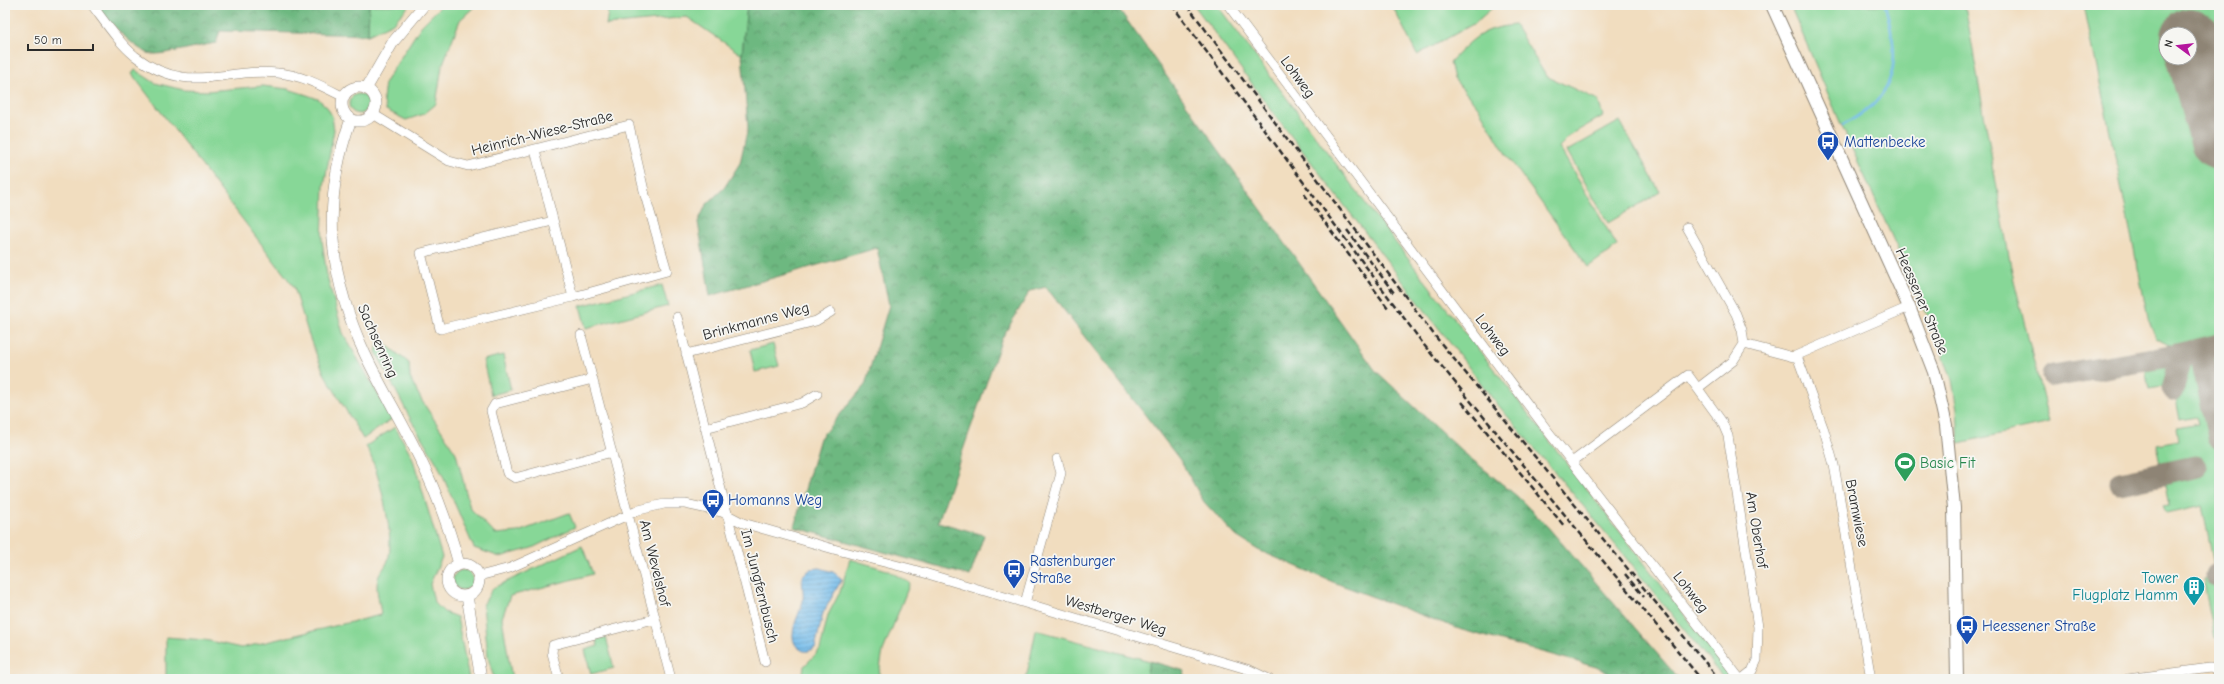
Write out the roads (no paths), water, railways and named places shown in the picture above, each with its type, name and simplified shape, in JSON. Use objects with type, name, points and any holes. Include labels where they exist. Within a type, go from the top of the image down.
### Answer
[{"type":"main road","name":"Heessener Straße","points":[[1772,5],[1909,306],[1934,372],[1942,404],[1949,448],[1954,508],[1957,679]]},
{"type":"street","points":[[92,5],[134,55],[162,71],[197,79],[264,72],[290,74],[344,96]]},
{"type":"street","points":[[366,89],[393,42],[424,5]]},
{"type":"street","name":"Lohweg","points":[[1228,5],[1572,462],[1741,679]]},
{"type":"street","points":[[353,88],[366,89],[374,96],[375,101],[372,114],[362,120],[352,119],[343,110],[344,96],[353,88]]},
{"type":"street","name":"Heinrich-Wiese-Straße","points":[[372,114],[449,162],[468,166],[629,125],[645,195],[666,270],[573,297]]},
{"type":"street","name":"Sachsenring","points":[[352,119],[341,150],[332,195],[332,244],[338,279],[345,304],[365,354],[430,481],[446,522],[459,564]]},
{"type":"street","points":[[535,150],[573,297],[440,329],[422,253],[553,221]]},
{"type":"street","points":[[1687,227],[1736,314],[1742,330],[1744,344],[1733,361],[1698,388]]},
{"type":"street","points":[[1744,344],[1788,357],[1797,356],[1909,306]]},
{"type":"street","name":"Brinkmanns Weg","points":[[686,354],[816,321],[831,312]]},
{"type":"street","points":[[677,317],[729,516]]},
{"type":"street","name":"Am Wevelshof","points":[[581,335],[654,619],[671,679]]},
{"type":"street","name":"Bramwiese","points":[[1797,356],[1824,430],[1834,465],[1871,679]]},
{"type":"street","name":"Am Oberhof","points":[[1572,462],[1688,376],[1698,388],[1722,422],[1728,436],[1758,627],[1757,660],[1752,671],[1741,679]]},
{"type":"street","points":[[593,379],[495,404],[491,411],[505,466],[507,473],[514,478],[612,452]]},
{"type":"street","points":[[705,428],[802,403],[817,394]]},
{"type":"street","points":[[1025,603],[1062,473],[1057,458]]},
{"type":"street","name":"Westberger Weg","points":[[479,576],[510,568],[644,508],[669,504],[696,506],[722,512],[757,527],[884,562],[1250,670],[1269,679]]},
{"type":"street","name":"Im Jungfernbusch","points":[[729,516],[765,662]]},
{"type":"street","points":[[459,564],[472,566],[479,576],[477,589],[467,596],[457,595],[452,592],[447,584],[447,579],[451,570],[459,564]]},
{"type":"street","points":[[467,596],[481,679]]},
{"type":"street","name":"Am Wevelshof","points":[[559,679],[552,653],[553,645],[654,619]]},
{"type":"street","points":[[2128,679],[2210,668],[2219,670]]},
{"type":"water","points":[[820,568],[833,572],[842,579],[823,613],[815,648],[809,651],[804,651],[795,645],[793,639],[794,626],[803,601],[802,576],[811,569]]},
{"type":"waterway","name":"Mattenbecke","points":[[1843,125],[1863,113],[1874,104],[1889,81],[1893,69],[1894,56],[1891,31],[1885,5]]},
{"type":"railway","points":[[1172,5],[1424,345],[1701,679]]},
{"type":"railway","points":[[1187,5],[1435,336],[1719,679]]},
{"type":"railway","points":[[1304,194],[1388,308]]},
{"type":"railway","points":[[1347,230],[1394,293]]},
{"type":"railway","points":[[1462,402],[1565,527]]},
{"type":"railway","points":[[1625,574],[1644,597]]},
{"type":"place","name":"Mattenbecke","points":[[1828,162]]},
{"type":"place","name":"Basic Fit","points":[[1905,482]]},
{"type":"place","name":"Homanns Weg","points":[[713,520]]},
{"type":"place","name":"Rastenburger Straße","points":[[1014,590]]},
{"type":"place","name":"Tower Flugplatz Hamm","points":[[2194,606]]},
{"type":"place","name":"Heessener Straße","points":[[1967,646]]}]
